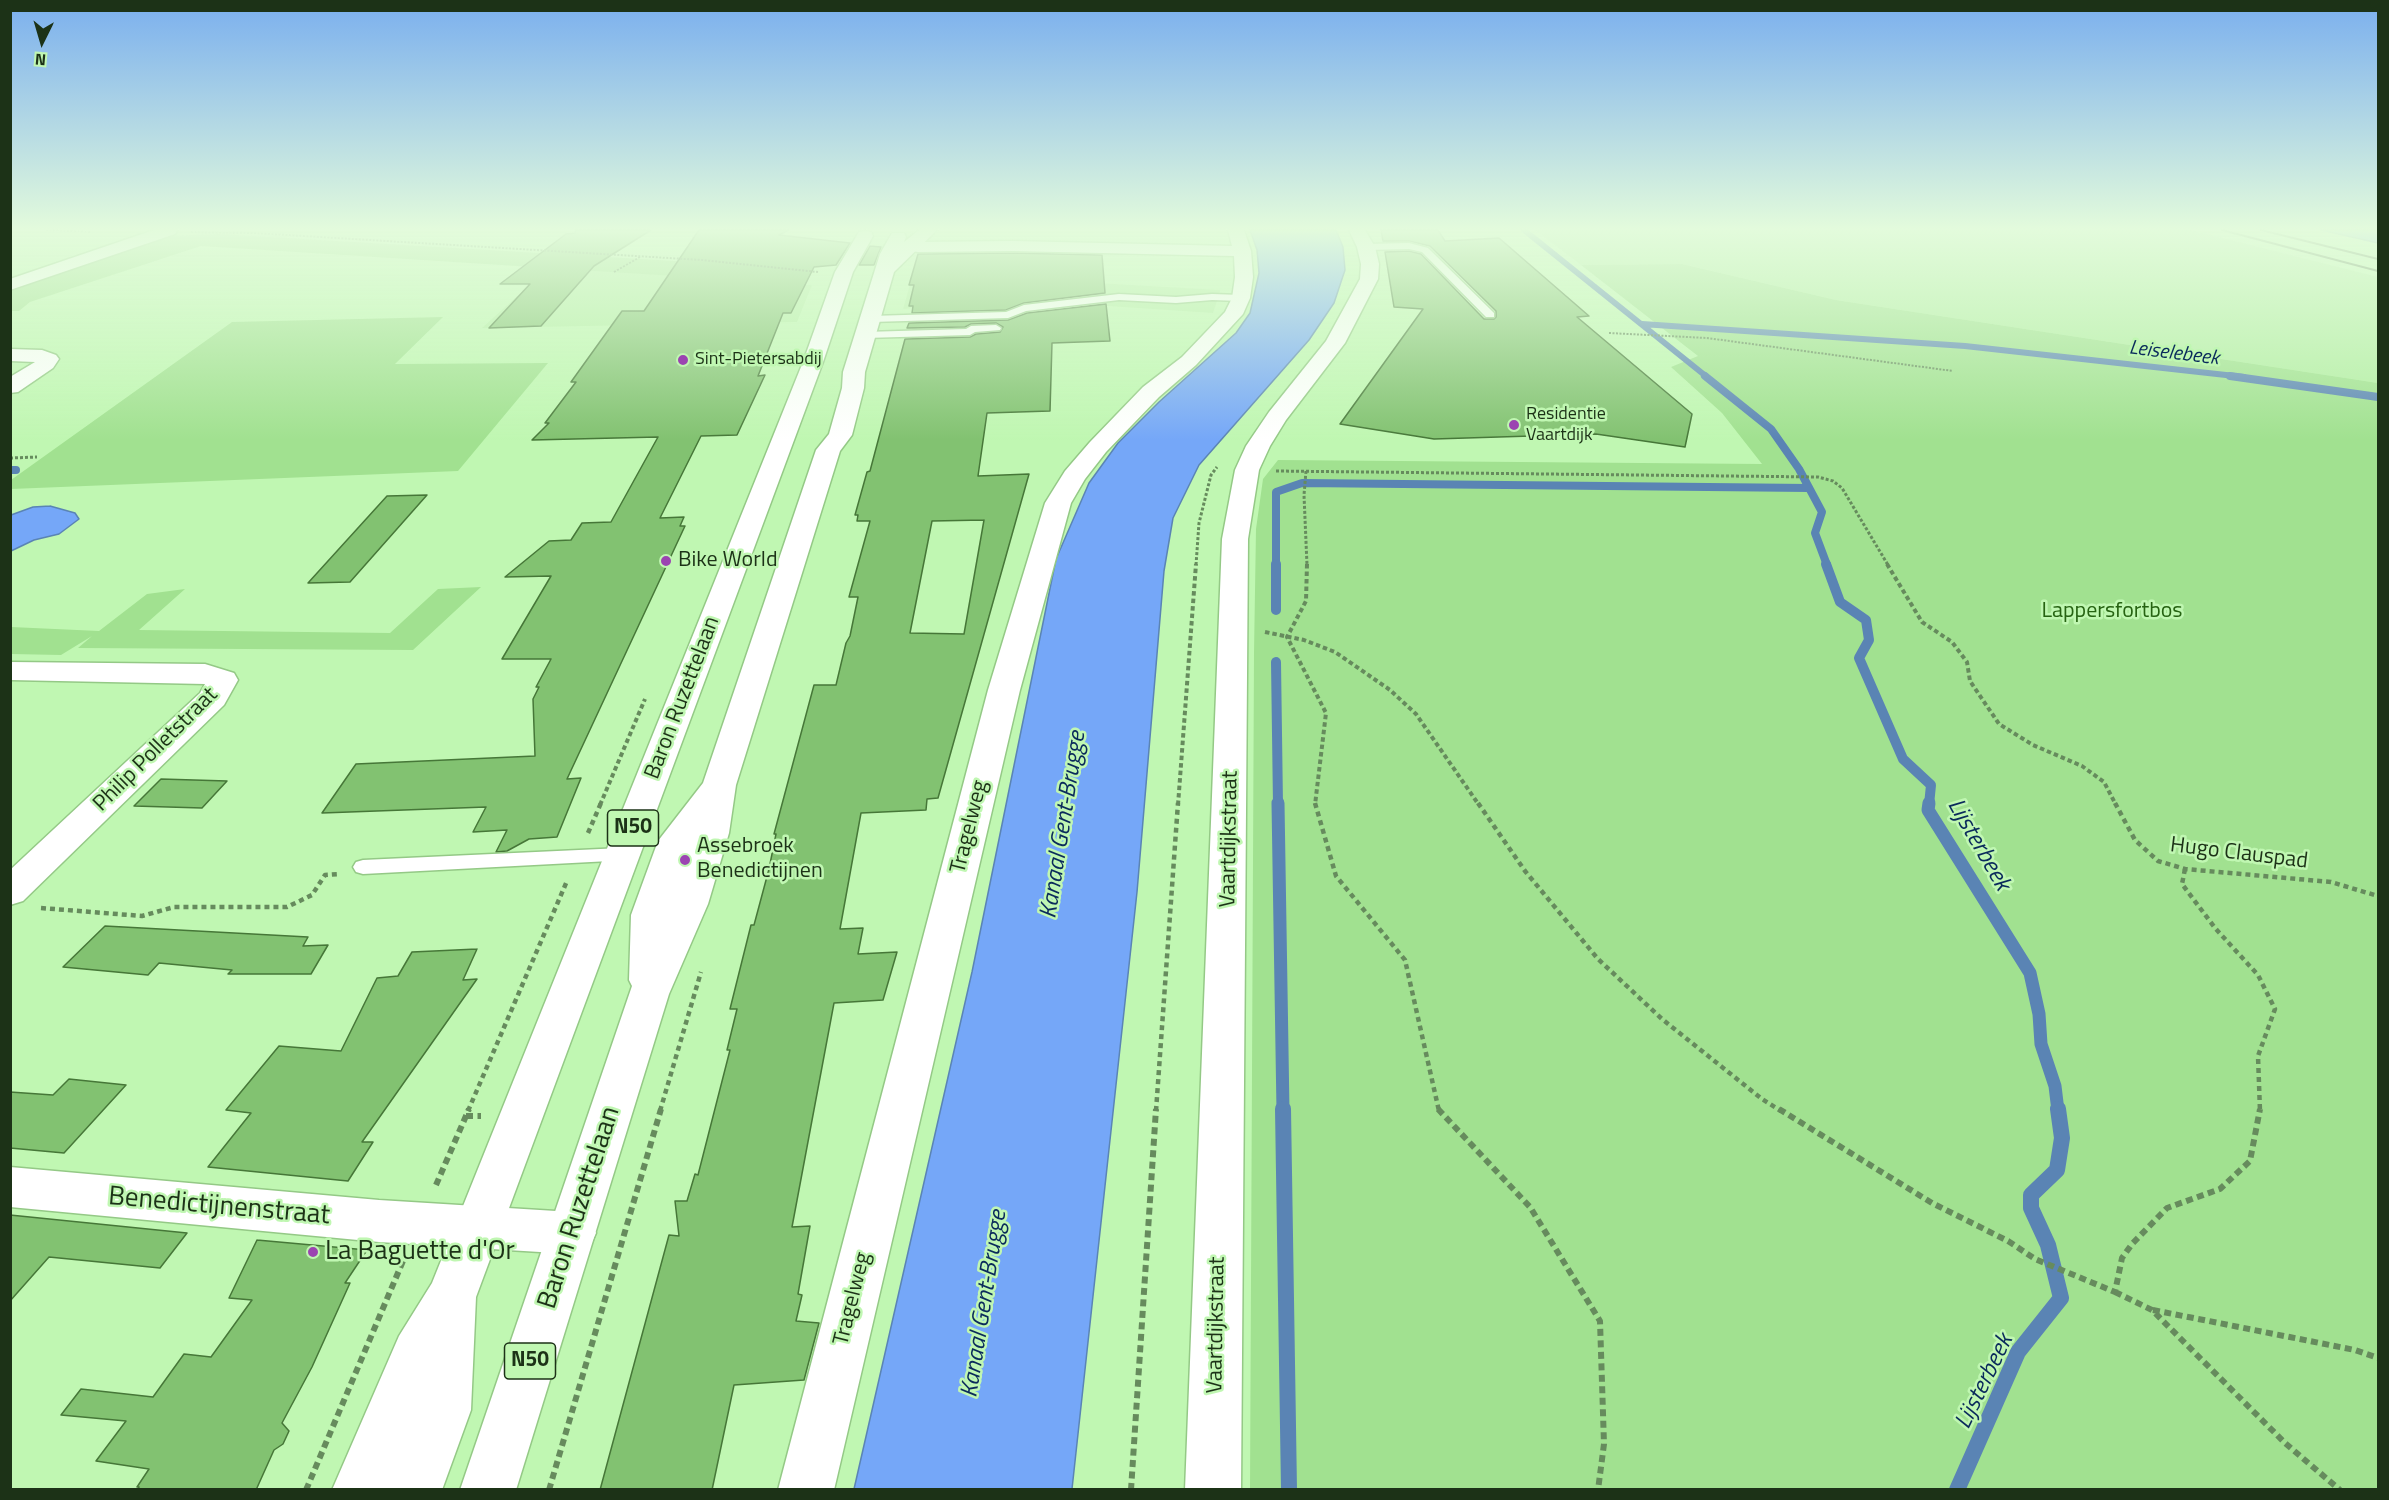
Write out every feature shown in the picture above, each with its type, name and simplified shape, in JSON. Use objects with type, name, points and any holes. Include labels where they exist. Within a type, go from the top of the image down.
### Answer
[{"type":"street","name":"Baron Ruzettelaan","points":[[360,1490],[417,1353],[452,1295],[809,373],[831,300]]},
{"type":"street","name":"Baron Ruzettelaan","points":[[488,1490],[649,994],[689,904],[711,832],[719,785],[828,450],[840,435],[853,388],[854,372],[876,300]]},
{"type":"street","name":"Tragelweg","points":[[806,1490],[1004,690],[1058,503],[1074,476],[1098,447],[1151,392],[1189,361],[1220,330],[1233,314],[1240,300]]},
{"type":"street","name":"Vaartdijkstraat","points":[[1213,1490],[1235,539],[1247,470],[1270,426],[1346,327],[1359,300]]},
{"type":"street","points":[[10,355],[42,356],[49,359],[46,364],[10,387]]},
{"type":"street","name":"Philip Polletstraat","points":[[10,671],[205,673],[223,680],[213,698],[22,900]]},
{"type":"street","name":"Benedictijnenstraat","points":[[10,1187],[419,1224],[572,1233]]},
{"type":"street","name":"Baron Ruzettelaan","points":[[414,1490],[444,1410],[452,1295]]},
{"type":"lane","points":[[868,327],[1008,315],[1024,308],[1093,300]]},
{"type":"lane","points":[[1475,300],[1490,315]]},
{"type":"lane","points":[[868,327],[970,332],[971,329],[1006,328],[1008,315]]},
{"type":"lane","points":[[363,867],[622,855]]},
{"type":"path","points":[[1609,333],[1707,338],[1953,371]]},
{"type":"path","points":[[10,458],[37,457]]},
{"type":"path","points":[[1247,470],[1306,471],[1304,490],[1307,548],[1306,601],[1287,636]]},
{"type":"path","name":"Hugo Clauspad","points":[[1306,471],[1788,476],[1818,477],[1833,481],[1842,488],[1922,622],[1952,642],[1967,662],[1970,681],[1999,724],[2033,745],[2082,766],[2104,782],[2135,840],[2158,861],[2185,869],[2331,882],[2379,896]]},
{"type":"path","points":[[1234,630],[1287,636],[1335,651],[1390,690],[1416,714],[1554,908],[1598,959],[1662,1019],[1762,1099],[1932,1203],[2008,1241],[2035,1259],[2152,1310],[2355,1350],[2379,1358]]},
{"type":"path","points":[[1287,636],[1326,713],[1316,807],[1336,876],[1405,960],[1439,1112],[1530,1207],[1600,1321],[1604,1444],[1598,1490]]},
{"type":"path","points":[[306,1490],[647,694]]},
{"type":"path","points":[[22,900],[142,916],[174,907],[287,907],[312,895],[325,875],[350,874],[363,867]]},
{"type":"path","points":[[2115,1292],[2122,1258],[2132,1244],[2167,1208],[2220,1189],[2250,1161],[2260,1115],[2258,1056],[2275,1009],[2258,975],[2215,928],[2182,884],[2185,869]]},
{"type":"path","points":[[2152,1310],[2285,1443],[2340,1490]]},
{"type":"shaded area","points":[[513,300],[806,300],[797,322],[482,328]]},
{"type":"shaded area","points":[[906,300],[1017,300],[903,309]]},
{"type":"shaded area","points":[[1017,300],[1217,300],[1213,313]]},
{"type":"shaded area","points":[[1836,300],[2378,300],[2378,383]]},
{"type":"green space","points":[[11,300],[36,300],[19,311],[11,311]]},
{"type":"green space","name":"Lappersfortbos","points":[[1626,300],[1836,300],[2378,383],[2378,1489],[1250,1489],[1254,653],[1256,529],[1263,479],[1278,460],[1762,464],[1722,413],[1671,367],[1698,356]]},
{"type":"green space","points":[[443,317],[395,364],[548,363],[458,471],[11,489],[11,480],[232,322]]},
{"type":"green space","points":[[481,587],[413,650],[78,648],[92,636],[61,655],[11,654],[11,627],[99,631],[147,594],[185,589],[139,630],[390,633],[438,589]]},
{"type":"water","name":"Kanaal Gent-Brugge","points":[[1253,300],[1335,300],[1309,340],[1199,465],[1173,518],[1164,571],[1137,892],[1072,1489],[854,1489],[972,972],[1056,559],[1089,483],[1118,443],[1159,402],[1236,333],[1250,313]]},
{"type":"water","points":[[50,506],[75,513],[79,519],[59,534],[34,540],[11,551],[11,515],[33,507]]},
{"type":"building","points":[[515,300],[564,300],[541,326],[489,328]]},
{"type":"building","points":[[651,300],[798,300],[791,313],[783,313],[758,376],[765,375],[737,435],[701,436],[660,518],[684,517],[680,526],[685,526],[567,779],[581,778],[557,837],[529,839],[507,851],[496,852],[507,830],[473,832],[486,807],[322,813],[356,764],[535,756],[533,699],[539,687],[536,687],[551,659],[502,659],[551,576],[505,577],[549,541],[571,540],[582,523],[611,522],[658,437],[532,440],[549,423],[545,423],[576,382],[571,382],[622,311],[644,311]]},
{"type":"building","points":[[910,300],[1048,300],[1024,303],[1006,310],[912,313],[913,306],[909,306]]},
{"type":"building","points":[[1393,300],[1466,300],[1484,319],[1494,319],[1496,311],[1485,300],[1571,300],[1589,316],[1577,317],[1692,414],[1685,447],[1596,434],[1434,439],[1340,424],[1423,309],[1394,307]]},
{"type":"building","points":[[1106,304],[1110,341],[1052,343],[1050,411],[987,413],[978,476],[1029,474],[938,798],[927,799],[926,810],[861,813],[840,929],[863,928],[858,954],[897,952],[883,1000],[834,1003],[792,1227],[810,1226],[798,1294],[802,1295],[796,1321],[819,1323],[804,1380],[734,1385],[712,1490],[600,1490],[669,1235],[679,1236],[675,1201],[687,1201],[695,1174],[698,1175],[730,1050],[727,1050],[737,1009],[730,1009],[751,925],[754,925],[769,869],[776,834],[774,834],[814,685],[836,685],[846,643],[850,636],[858,597],[849,597],[870,521],[857,521],[858,515],[855,515],[867,472],[870,471],[905,339],[970,337],[976,334],[1000,332],[1003,327],[996,323],[971,324],[965,327],[907,328],[909,323],[1008,320],[1027,313]],"holes":[[[984,520],[964,634],[910,633],[932,521]]]},
{"type":"building","points":[[427,495],[350,582],[308,583],[387,496]]},
{"type":"building","points":[[161,779],[227,781],[202,808],[134,806]]},
{"type":"building","points":[[105,926],[308,937],[303,946],[328,945],[311,974],[228,974],[232,970],[159,963],[148,975],[63,967]]},
{"type":"building","points":[[477,949],[463,980],[477,979],[362,1142],[373,1142],[348,1181],[208,1167],[251,1113],[226,1110],[279,1046],[341,1051],[377,978],[398,976],[412,952]]},
{"type":"building","points":[[69,1079],[126,1085],[64,1153],[10,1148],[10,1092],[53,1095]]},
{"type":"building","points":[[10,1215],[187,1233],[160,1268],[49,1257],[10,1301]]},
{"type":"building","points":[[257,1240],[367,1250],[345,1283],[350,1283],[312,1367],[282,1423],[289,1431],[283,1444],[274,1450],[256,1490],[138,1490],[139,1487],[137,1487],[149,1469],[96,1461],[126,1421],[61,1415],[81,1389],[153,1397],[184,1354],[211,1357],[252,1300],[229,1298]]},
{"type":"waterway","name":"Lijsterbeek","points":[[1611,300],[1707,377]]},
{"type":"waterway","name":"Leiselebeek","points":[[1642,324],[1965,346],[2244,377]]},
{"type":"waterway","name":"Lijsterbeek","points":[[1705,376],[1771,429],[1799,469],[1822,512],[1815,533],[1827,565]]},
{"type":"waterway","name":"Leiselebeek","points":[[2230,376],[2378,397]]},
{"type":"waterway","points":[[10,470],[16,470]]},
{"type":"waterway","points":[[1276,610],[1276,492],[1302,483],[1809,488]]},
{"type":"waterway","name":"Lijsterbeek","points":[[1826,564],[1840,602],[1866,620],[1869,640],[1859,658],[1903,759],[1931,785],[1929,805]]},
{"type":"waterway","points":[[1276,662],[1278,805]]},
{"type":"waterway","points":[[1278,803],[1283,1111]]},
{"type":"waterway","name":"Lijsterbeek","points":[[1929,803],[1928,810],[2030,973],[2039,1014],[2041,1044],[2055,1086],[2058,1111]]},
{"type":"waterway","points":[[1283,1109],[1289,1490]]},
{"type":"waterway","name":"Lijsterbeek","points":[[1957,1490],[2018,1352],[2061,1298],[2048,1245],[2031,1208],[2031,1195],[2057,1170],[2062,1138],[2058,1109]]},
{"type":"place","name":"Sint-Pietersabdij","points":[[683,360]]},
{"type":"place","name":"Residentie Vaartdijk","points":[[1514,425]]},
{"type":"place","name":"Bike World","points":[[666,561]]},
{"type":"place","name":"Assebroek Benedictijnen","points":[[685,860]]},
{"type":"place","name":"La Baguette d'Or","points":[[313,1252]]}]
